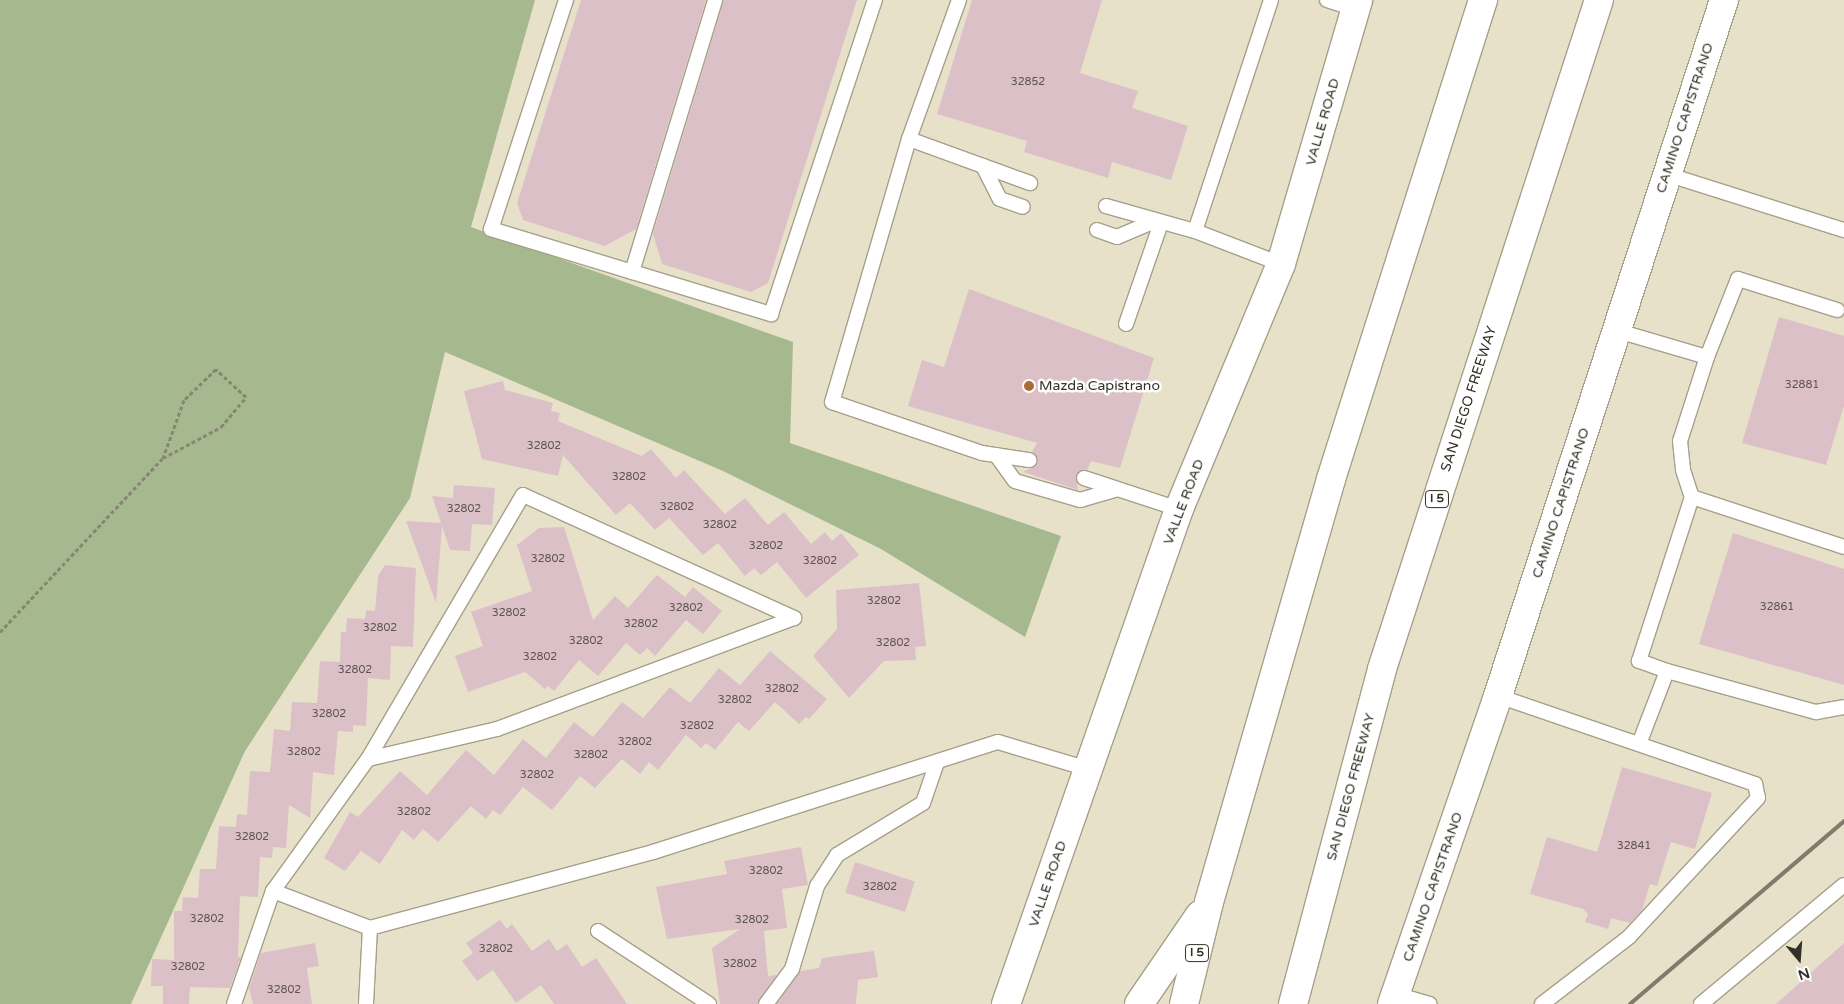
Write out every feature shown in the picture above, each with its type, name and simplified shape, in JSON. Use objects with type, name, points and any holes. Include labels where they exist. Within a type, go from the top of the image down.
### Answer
[{"type":"main road","name":"I 5","points":[[1184,1004],[1209,902],[1334,470],[1483,0]]},
{"type":"main road","name":"SAN DIEGO FREEWAY","points":[[1293,1004],[1382,669],[1599,0]]},
{"type":"main road","name":"CAMINO CAPISTRANO","points":[[1394,999],[1498,696],[1724,0]]},
{"type":"main road","name":"VALLE ROAD","points":[[1006,1004],[1180,509],[1281,264],[1357,5]]},
{"type":"main road","points":[[1139,1004],[1209,902]]},
{"type":"lane","points":[[566,0],[491,229],[770,314],[875,0]]},
{"type":"lane","points":[[632,272],[715,0]]},
{"type":"lane","points":[[959,0],[908,139],[832,402],[996,455],[1029,460]]},
{"type":"lane","points":[[1195,231],[1271,0]]},
{"type":"lane","points":[[1327,0],[1357,5]]},
{"type":"lane","points":[[908,139],[1030,182]]},
{"type":"lane","points":[[983,166],[1000,199],[1023,208]]},
{"type":"lane","points":[[1666,174],[1844,230]]},
{"type":"lane","points":[[1106,206],[1157,222],[1195,231],[1281,264]]},
{"type":"lane","points":[[1097,230],[1117,237],[1157,222]]},
{"type":"lane","points":[[1126,324],[1157,222]]},
{"type":"lane","points":[[1837,310],[1738,279],[1707,357],[1680,441],[1683,470],[1692,497],[1639,661],[1667,671],[1816,712],[1844,707]]},
{"type":"lane","points":[[1618,331],[1707,357]]},
{"type":"lane","points":[[996,455],[1015,481],[1080,500],[1115,490]]},
{"type":"lane","points":[[1084,478],[1115,490],[1180,509]]},
{"type":"lane","points":[[234,1004],[273,890],[368,759],[523,495],[794,618],[497,729],[368,759]]},
{"type":"lane","points":[[1692,497],[1844,547]]},
{"type":"lane","points":[[1639,744],[1667,671]]},
{"type":"lane","points":[[1498,696],[1755,784],[1758,798],[1629,937],[1542,1004]]},
{"type":"lane","points":[[273,890],[370,928],[653,852],[936,764],[998,742],[1088,769]]},
{"type":"lane","points":[[766,1004],[792,969],[817,886],[837,855],[923,803],[936,764]]},
{"type":"lane","points":[[1701,1004],[1844,885]]},
{"type":"lane","points":[[366,1004],[370,928]]},
{"type":"lane","points":[[598,931],[708,1004]]},
{"type":"lane","points":[[1394,999],[1430,1004]]},
{"type":"path","points":[[0,632],[163,458],[221,426],[246,397],[216,369],[184,400],[163,458]]},
{"type":"green space","points":[[0,0],[535,0],[471,227],[793,342],[790,443],[1061,536],[1025,637],[881,549],[723,471],[445,352],[410,498],[245,751],[131,1004],[0,1004]]},
{"type":"building","points":[[581,0],[706,0],[636,229],[605,246],[523,220],[517,203]]},
{"type":"building","points":[[724,0],[857,0],[768,283],[751,292],[662,264],[653,234]]},
{"type":"building","points":[[972,0],[1102,0],[1080,73],[1138,91],[1132,108],[1188,126],[1171,180],[1112,162],[1108,178],[1024,152],[1027,141],[937,114]]},
{"type":"building","name":"Mazda Capistrano","points":[[969,289],[1154,358],[1120,468],[1091,461],[1087,470],[1076,475],[1078,490],[1023,472],[1036,465],[1037,457],[1032,452],[1037,443],[908,406],[922,360],[944,367]]},
{"type":"building","points":[[1779,317],[1844,336],[1844,406],[1826,465],[1742,443]]},
{"type":"building","points":[[503,381],[505,390],[553,403],[551,411],[560,413],[558,421],[642,456],[651,449],[676,478],[684,470],[725,514],[745,498],[768,525],[784,512],[811,544],[825,532],[832,541],[841,533],[859,555],[806,598],[777,562],[761,575],[754,568],[745,576],[718,543],[703,555],[669,518],[655,530],[630,503],[616,515],[563,455],[558,476],[482,459],[464,391]]},
{"type":"building","points":[[454,485],[495,488],[492,525],[472,524],[470,551],[450,550],[442,526],[436,603],[406,521],[441,523],[432,496],[453,498]]},
{"type":"building","points":[[564,527],[593,620],[615,596],[628,608],[657,575],[685,597],[693,587],[722,611],[703,634],[686,620],[655,656],[647,648],[640,655],[626,643],[598,676],[579,660],[554,691],[548,686],[545,689],[525,672],[468,692],[455,656],[483,646],[471,612],[532,591],[517,545],[539,528]]},
{"type":"building","points":[[1733,533],[1844,569],[1844,685],[1699,644]]},
{"type":"building","points":[[385,565],[416,568],[413,647],[391,646],[390,680],[368,678],[366,726],[353,725],[353,732],[338,731],[334,775],[313,772],[310,818],[289,805],[286,848],[273,847],[272,858],[260,857],[258,897],[240,896],[238,957],[241,957],[230,988],[190,987],[189,1004],[163,1004],[163,986],[151,986],[152,959],[174,960],[174,911],[182,911],[183,897],[198,898],[200,869],[216,869],[219,826],[236,827],[237,814],[247,815],[250,771],[270,772],[274,729],[290,731],[292,702],[317,703],[320,661],[340,662],[341,632],[346,632],[347,618],[365,619],[366,610],[375,611],[378,576]]},
{"type":"building","points":[[919,583],[926,646],[915,647],[916,660],[884,661],[849,698],[813,656],[837,629],[836,590]]},
{"type":"building","points":[[770,651],[827,699],[809,719],[806,717],[799,724],[775,702],[749,731],[738,722],[715,750],[706,743],[701,748],[686,735],[658,770],[649,762],[640,774],[622,759],[595,788],[580,776],[552,810],[523,787],[500,815],[493,810],[486,819],[471,806],[438,842],[423,829],[414,840],[402,830],[380,864],[361,851],[345,871],[324,858],[350,812],[358,817],[400,771],[427,795],[466,750],[494,775],[523,739],[546,758],[574,722],[593,737],[622,702],[643,718],[670,687],[690,703],[719,668],[740,685]]},
{"type":"building","points":[[1622,767],[1712,793],[1695,849],[1671,842],[1657,886],[1650,884],[1642,910],[1630,923],[1611,918],[1608,929],[1585,922],[1588,914],[1583,909],[1530,894],[1547,837],[1597,852]]},
{"type":"building","points":[[801,847],[808,885],[782,889],[787,928],[764,931],[768,976],[777,975],[757,1004],[720,1004],[712,948],[740,929],[667,939],[656,887],[727,874],[724,861]]},
{"type":"building","points":[[855,862],[915,881],[905,912],[845,892]]},
{"type":"building","points":[[500,920],[507,929],[512,924],[532,951],[549,939],[557,951],[567,944],[582,967],[596,958],[627,1004],[554,1004],[541,985],[516,1003],[493,970],[477,981],[462,961],[473,953],[466,943]]},
{"type":"building","points":[[315,943],[319,966],[307,968],[312,1004],[253,1004],[249,988],[261,953]]},
{"type":"building","points":[[1844,943],[1844,1004],[1776,1004]]},
{"type":"building","points":[[874,951],[878,977],[858,980],[856,1004],[777,1004],[800,971],[819,968],[822,958]]},
{"type":"railway","points":[[1630,1004],[1844,821]]},
{"type":"place","name":"Mazda Capistrano","points":[[1029,386]]}]
